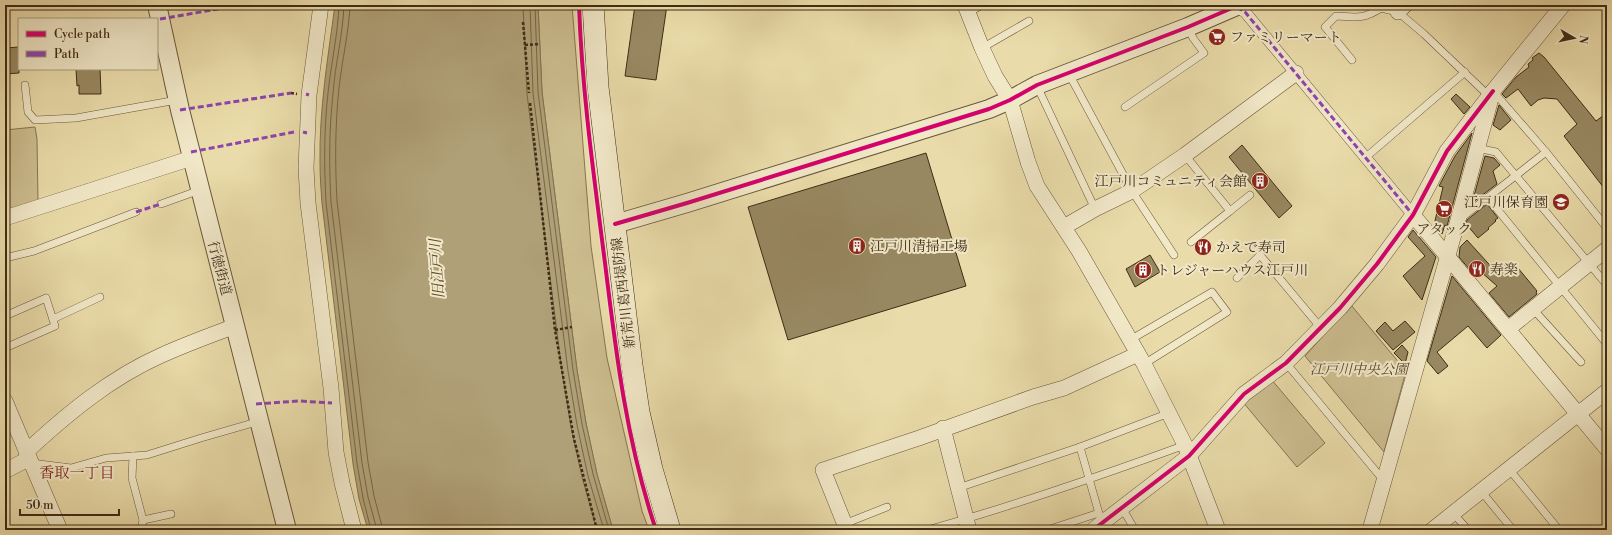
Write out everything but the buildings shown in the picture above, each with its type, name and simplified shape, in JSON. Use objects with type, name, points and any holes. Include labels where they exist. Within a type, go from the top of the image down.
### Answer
[{"type":"main road","name":"新荒川葛西堤防線","points":[[593,5],[598,87],[632,365],[639,412],[652,469],[670,530]]},
{"type":"street","name":"行徳街道","points":[[157,5],[192,158],[287,530]]},
{"type":"street","points":[[321,5],[309,95],[306,168],[308,203],[331,388],[336,452],[354,530]]},
{"type":"street","points":[[1098,522],[1122,508],[1187,450],[1244,394],[1286,363],[1321,329],[1376,264],[1413,215],[1447,152],[1491,94],[1563,5]]},
{"type":"street","points":[[615,224],[988,110],[1037,85],[1188,27],[1237,6],[1245,12],[1296,73],[1607,449]]},
{"type":"street","points":[[966,9],[995,76],[1010,100],[1028,162],[1037,186],[1064,227],[1141,359],[1187,450],[1218,530]]},
{"type":"street","points":[[1064,227],[1095,209],[1132,191],[1185,155],[1296,73]]},
{"type":"street","points":[[1370,530],[1458,220],[1491,94]]},
{"type":"street","points":[[5,218],[192,158]]},
{"type":"street","points":[[1508,329],[1607,248]]},
{"type":"street","points":[[5,471],[28,458],[84,402],[116,380],[161,355],[235,326]]},
{"type":"street","points":[[846,527],[824,470],[920,438],[943,428],[1033,397],[1064,388],[1141,359]]},
{"type":"street","points":[[1432,530],[1607,391]]},
{"type":"street","points":[[5,401],[60,530]]},
{"type":"street","points":[[943,428],[968,524]]},
{"type":"lane","points":[[966,9],[982,5]]},
{"type":"lane","points":[[1352,60],[1325,27],[1336,16],[1359,18],[1368,16],[1381,8],[1402,8],[1465,72],[1491,94],[1546,152],[1607,228]]},
{"type":"lane","points":[[982,48],[1029,21]]},
{"type":"lane","points":[[1125,107],[1204,53],[1193,38],[1188,27]]},
{"type":"lane","points":[[1069,72],[1132,191],[1174,256]]},
{"type":"lane","points":[[1365,158],[1465,72]]},
{"type":"lane","points":[[24,85],[28,112],[35,120],[76,118],[178,100]]},
{"type":"lane","points":[[1037,85],[1095,209]]},
{"type":"lane","points":[[1477,148],[1496,152],[1607,285]]},
{"type":"lane","points":[[1458,220],[1546,152]]},
{"type":"lane","points":[[1185,155],[1230,210]]},
{"type":"lane","points":[[162,204],[200,190]]},
{"type":"lane","points":[[1191,242],[1250,195]]},
{"type":"lane","points":[[1488,198],[1607,344]]},
{"type":"lane","points":[[5,258],[34,251],[136,212]]},
{"type":"lane","points":[[1237,278],[1260,255],[1321,329]]},
{"type":"lane","points":[[1130,340],[1212,292],[1227,312],[1141,359]]},
{"type":"lane","points":[[53,319],[100,297]]},
{"type":"lane","points":[[5,316],[46,298],[55,326],[5,348]]},
{"type":"lane","points":[[1533,309],[1581,362]]},
{"type":"lane","points":[[1286,363],[1384,481]]},
{"type":"lane","points":[[958,488],[1080,447],[1169,413]]},
{"type":"lane","points":[[28,458],[72,468],[106,458],[147,456],[201,438],[260,421]]},
{"type":"lane","points":[[1047,530],[1098,522],[1090,479],[1080,447]]},
{"type":"lane","points":[[927,530],[968,524],[1090,479],[1187,450]]},
{"type":"lane","points":[[133,456],[132,478],[142,520],[141,530]]},
{"type":"lane","points":[[1509,469],[1559,530]]},
{"type":"lane","points":[[1481,491],[1513,530]]},
{"type":"lane","points":[[846,527],[886,507]]},
{"type":"lane","points":[[1122,508],[1135,530]]},
{"type":"lane","points":[[1453,513],[1468,530]]},
{"type":"lane","points":[[142,520],[171,514]]},
{"type":"path","points":[[523,22],[529,94]]},
{"type":"path","points":[[525,45],[540,44]]},
{"type":"path","points":[[530,103],[555,330],[574,438],[597,530]]},
{"type":"path","points":[[555,330],[572,327]]},
{"type":"green space","points":[[538,5],[572,5],[591,246],[607,358],[642,511],[649,530],[613,530],[597,474],[586,423],[577,370],[542,92]]},
{"type":"green space","points":[[35,127],[37,139],[38,201],[5,211],[5,130]]},
{"type":"green space","name":"江戸川中央公園","points":[[1351,305],[1406,371],[1384,452],[1305,356]]},
{"type":"green space","points":[[1271,379],[1325,443],[1297,467],[1242,401]]},
{"type":"water","name":"旧江戸川","points":[[335,5],[538,5],[542,92],[577,370],[597,474],[613,530],[368,530],[359,499],[353,464],[321,188],[320,143],[322,103]]},
{"type":"marked path","points":[[1237,7],[1245,12],[1413,215]]},
{"type":"marked path","points":[[160,19],[218,9]]},
{"type":"marked path","points":[[180,110],[291,93]]},
{"type":"marked path","points":[[191,152],[294,132]]},
{"type":"marked path","points":[[303,132],[307,133]]},
{"type":"marked path","points":[[136,212],[161,204]]},
{"type":"marked path","points":[[256,404],[299,401],[332,403]]},
{"type":"cycle path","points":[[579,5],[589,134],[618,365],[637,465],[656,530]]},
{"type":"cycle path","points":[[615,224],[989,109],[1010,100],[1037,85],[1188,27],[1239,5]]},
{"type":"cycle path","points":[[1093,530],[1189,456],[1244,394],[1286,363],[1340,308],[1377,264],[1413,215],[1447,151],[1493,91]]},
{"type":"place","name":"ファミリーマート","points":[[1217,37]]},
{"type":"place","name":"江戸川コミュニティ会館","points":[[1260,181]]},
{"type":"place","name":"江戸川保育園","points":[[1561,202]]},
{"type":"place","name":"アタック","points":[[1444,209]]},
{"type":"place","name":"江戸川清掃工場","points":[[857,246]]},
{"type":"place","name":"かえで寿司","points":[[1203,247]]},
{"type":"place","name":"寿楽","points":[[1477,269]]},
{"type":"place","name":"トレジャーハウス江戸川","points":[[1143,270]]},
{"type":"district","name":"香取一丁目","points":[[77,473]]}]
